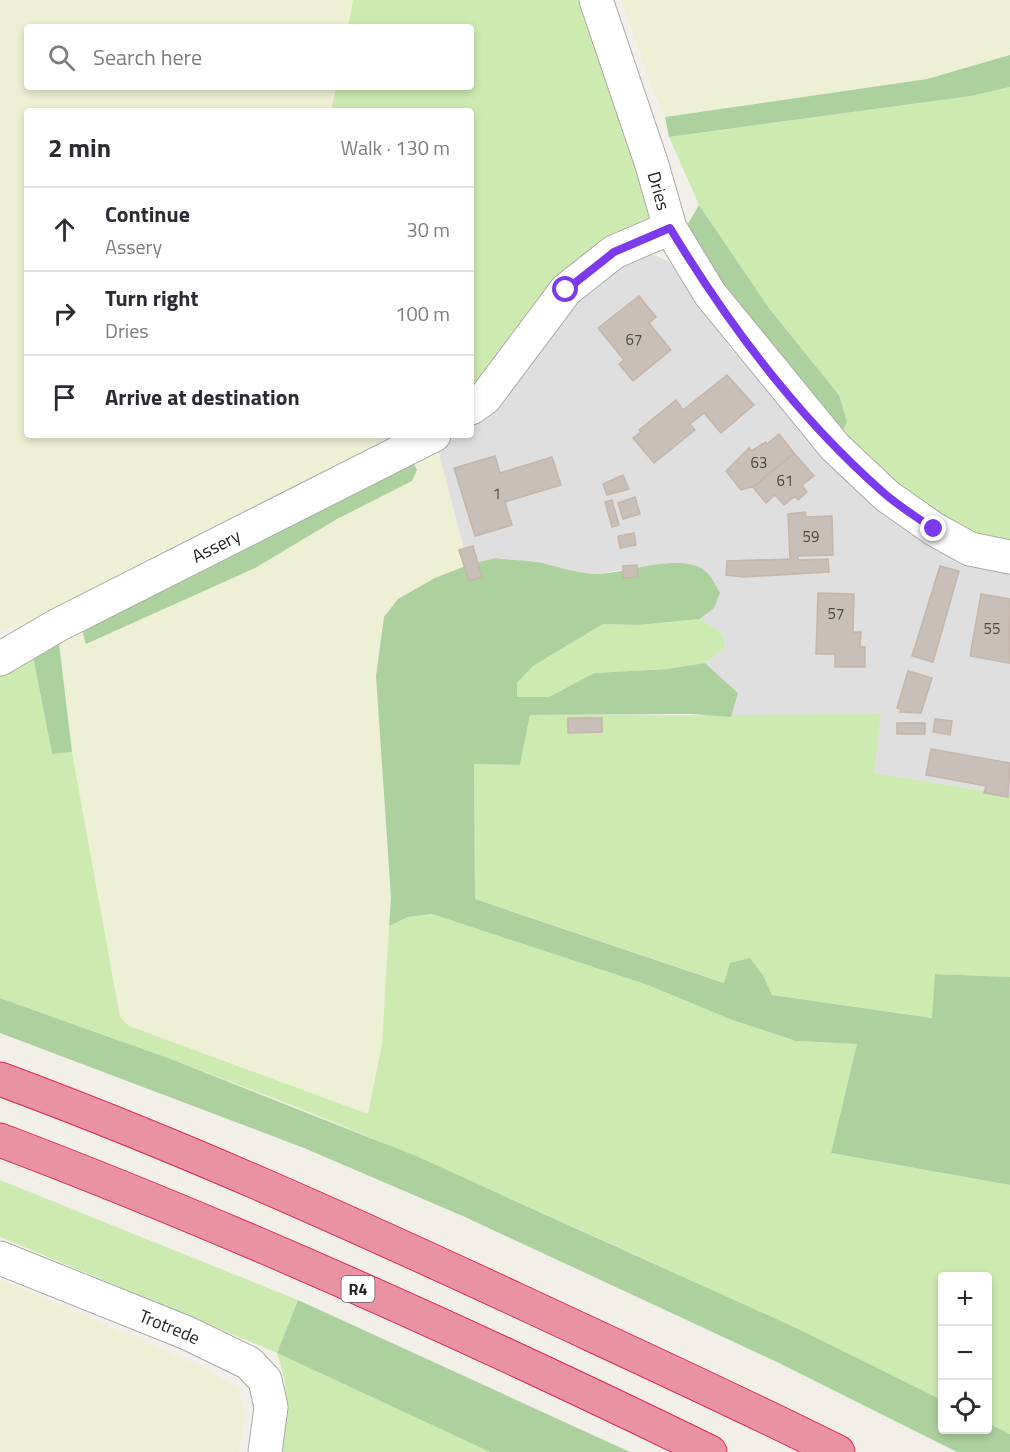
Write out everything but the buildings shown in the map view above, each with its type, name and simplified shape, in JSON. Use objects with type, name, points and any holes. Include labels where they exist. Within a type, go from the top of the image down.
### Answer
[{"type":"highway","points":[[0,1079],[91,1112],[286,1195],[741,1404],[838,1452]]},
{"type":"highway","name":"R4","points":[[0,1140],[80,1170],[544,1371],[710,1452]]},
{"type":"street","name":"Dries","points":[[596,0],[652,165],[670,228],[710,294],[835,447],[887,496],[934,529],[970,549],[1010,557]]},
{"type":"street","points":[[474,406],[485,398],[566,290],[614,252],[670,228]]},
{"type":"street","name":"Assery","points":[[0,659],[58,625],[428,438]]},
{"type":"street","name":"Trotrede","points":[[0,1258],[187,1333],[249,1363],[265,1380],[270,1407],[265,1452]]},
{"type":"shaded area","points":[[654,255],[668,261],[688,282],[730,348],[847,473],[1010,569],[1010,795],[873,773],[881,713],[731,717],[738,693],[705,663],[726,646],[720,631],[700,619],[714,608],[701,568],[682,565],[632,568],[597,574],[569,571],[537,562],[495,558],[468,565],[438,450],[455,438],[474,438],[474,425],[479,422],[565,312],[592,283],[639,256]]},
{"type":"green space","points":[[0,0],[353,0],[349,24],[24,24],[24,90],[335,90],[332,108],[24,108],[24,438],[381,438],[385,446],[43,620],[0,630]]},
{"type":"green space","points":[[353,0],[584,0],[651,217],[474,393],[474,108],[332,108],[335,90],[474,90],[474,24],[349,24]]},
{"type":"green space","points":[[622,0],[1010,0],[1010,55],[927,79],[665,117],[652,88]]},
{"type":"green space","points":[[1010,55],[1010,87],[971,96],[669,137],[665,117],[927,79]]},
{"type":"green space","points":[[1010,87],[1010,540],[962,530],[931,513],[886,477],[829,425],[839,395],[769,308],[699,205],[669,137],[971,96]]},
{"type":"green space","points":[[699,205],[769,308],[839,395],[847,422],[842,432],[746,322],[685,229]]},
{"type":"green space","points":[[438,450],[468,565],[435,578],[376,676],[391,898],[382,1044],[368,1115],[129,1026],[120,1017],[72,752],[58,635],[80,623],[86,643],[412,481],[412,460]]},
{"type":"green space","points":[[412,460],[417,470],[412,481],[337,519],[255,568],[86,644],[80,623]]},
{"type":"green space","points":[[495,558],[537,562],[595,574],[663,564],[690,564],[707,573],[720,593],[714,608],[700,619],[638,625],[603,624],[533,666],[517,683],[517,697],[549,697],[594,673],[667,669],[705,663],[738,693],[731,717],[691,714],[530,715],[520,765],[474,764],[475,899],[724,983],[730,963],[750,958],[764,977],[772,995],[932,1018],[935,974],[1010,977],[1010,1185],[831,1153],[857,1044],[796,1041],[732,1020],[648,985],[432,914],[408,917],[389,926],[391,898],[376,676],[384,617],[398,599],[435,578],[468,565]]},
{"type":"green space","points":[[700,619],[720,631],[726,646],[705,663],[667,669],[594,673],[549,697],[517,697],[517,683],[533,666],[603,624],[638,625]]},
{"type":"green space","points":[[58,635],[72,752],[52,754],[32,651]]},
{"type":"green space","points":[[32,651],[52,754],[72,752],[120,1017],[129,1026],[368,1114],[382,1044],[389,926],[408,917],[432,914],[648,985],[732,1020],[796,1041],[858,1044],[831,1153],[1010,1185],[1010,1434],[992,1425],[992,1272],[938,1272],[938,1398],[654,1263],[362,1134],[227,1080],[0,998],[0,668]]},
{"type":"green space","points":[[881,713],[874,773],[1010,795],[1010,977],[935,974],[933,1018],[772,995],[764,977],[725,983],[475,899],[474,764],[520,765],[530,715]]},
{"type":"green space","points":[[0,998],[168,1058],[416,1156],[796,1328],[938,1398],[938,1434],[992,1434],[992,1425],[1010,1434],[1010,1452],[957,1452],[777,1362],[465,1217],[304,1148],[0,1033]]},
{"type":"green space","points":[[0,1180],[298,1300],[277,1353],[0,1237]]},
{"type":"green space","points":[[0,1279],[200,1366],[238,1388],[245,1413],[239,1452],[0,1452]]},
{"type":"green space","points":[[298,1300],[630,1452],[490,1452],[277,1353]]},
{"type":"green space","points":[[277,1353],[490,1452],[281,1452],[287,1402]]},
{"type":"route","points":[[566,290],[614,252],[670,228],[710,294],[801,409],[835,447],[887,496],[934,529]]}]
